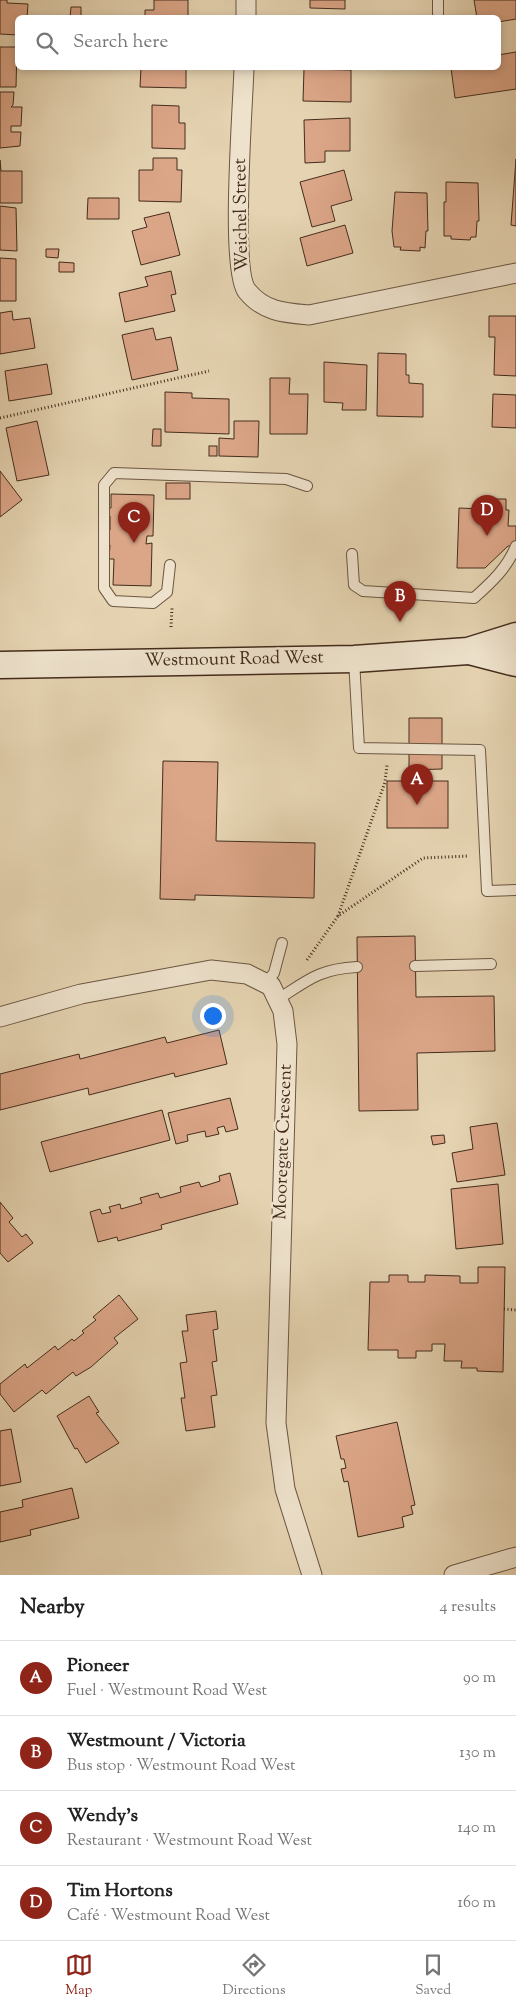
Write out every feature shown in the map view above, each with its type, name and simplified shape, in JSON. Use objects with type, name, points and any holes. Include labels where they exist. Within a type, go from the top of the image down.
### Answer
[{"type":"main road","name":"Westmount Road West","points":[[0,665],[354,659],[468,651],[516,636]]},
{"type":"main road","name":"Westmount Road West","points":[[468,651],[516,663]]},
{"type":"street","points":[[246,0],[246,15]]},
{"type":"street","name":"Weichel Street","points":[[244,70],[239,208],[240,270],[247,291],[261,304],[279,313],[309,315],[516,272]]},
{"type":"street","name":"Mooregate Crescent","points":[[0,1017],[81,994],[211,970],[247,974],[271,986],[283,1011],[287,1044],[276,1423],[285,1489],[312,1575]]},
{"type":"street","points":[[454,1575],[516,1557]]},
{"type":"lane","points":[[438,0],[438,15]]},
{"type":"lane","points":[[170,566],[167,592],[153,603],[113,601],[104,588],[104,485],[114,473],[286,479],[307,486]]},
{"type":"lane","points":[[352,554],[354,585],[363,591],[474,598],[496,579],[511,559],[516,546]]},
{"type":"lane","points":[[354,659],[359,748],[480,750],[486,891],[516,890]]},
{"type":"lane","points":[[265,984],[274,973],[282,943]]},
{"type":"lane","points":[[415,966],[491,964]]},
{"type":"lane","points":[[277,1000],[315,975],[342,968],[357,968]]},
{"type":"path","points":[[0,418],[209,372]]},
{"type":"path","points":[[303,963],[310,958],[338,916],[385,782],[389,749]]},
{"type":"path","points":[[338,916],[423,858],[485,856]]},
{"type":"path","points":[[504,1309],[516,1310]]},
{"type":"building","points":[[0,0],[7,0],[7,3],[28,4],[27,15],[15,15],[15,35],[0,34]]},
{"type":"building","points":[[154,0],[188,0],[188,15],[145,15],[145,10],[154,10]]},
{"type":"building","points":[[310,0],[345,0],[345,9],[310,8]]},
{"type":"building","points":[[474,0],[516,0],[516,19],[501,22],[501,15],[476,15]]},
{"type":"building","points":[[71,7],[81,7],[81,15],[70,15]]},
{"type":"building","points":[[0,47],[15,47],[16,87],[0,87]]},
{"type":"building","points":[[516,52],[516,89],[455,98],[451,70],[501,70],[501,54]]},
{"type":"building","points":[[141,70],[186,70],[186,88],[140,87]]},
{"type":"building","points":[[304,70],[351,70],[351,102],[303,101]]},
{"type":"building","points":[[0,92],[14,92],[13,105],[11,107],[22,107],[21,126],[11,126],[11,132],[21,132],[20,146],[0,148]]},
{"type":"building","points":[[152,105],[179,106],[179,123],[185,123],[185,149],[152,148]]},
{"type":"building","points":[[350,118],[350,151],[325,151],[325,162],[305,163],[304,120]]},
{"type":"building","points":[[153,158],[177,158],[177,170],[182,170],[181,202],[139,201],[139,170],[153,170]]},
{"type":"building","points":[[516,159],[516,226],[511,225]]},
{"type":"building","points":[[0,160],[1,171],[22,171],[22,203],[0,203]]},
{"type":"building","points":[[344,170],[352,200],[331,206],[335,221],[312,227],[300,182]]},
{"type":"building","points":[[446,182],[478,183],[479,221],[477,221],[476,237],[471,237],[470,240],[451,239],[451,236],[444,236]]},
{"type":"building","points":[[395,192],[427,193],[428,231],[426,231],[425,248],[420,247],[420,251],[400,250],[401,247],[394,247],[392,231]]},
{"type":"building","points":[[88,198],[119,198],[119,219],[87,219]]},
{"type":"building","points":[[0,206],[16,208],[17,251],[0,250]]},
{"type":"building","points":[[169,212],[180,255],[141,265],[132,231],[147,227],[144,218]]},
{"type":"building","points":[[345,225],[353,253],[307,266],[300,238]]},
{"type":"building","points":[[46,249],[59,249],[58,258],[46,257]]},
{"type":"building","points":[[0,258],[16,259],[16,301],[0,301]]},
{"type":"building","points":[[59,262],[74,263],[74,272],[59,272]]},
{"type":"building","points":[[171,271],[176,294],[171,295],[175,311],[125,322],[119,293],[148,286],[145,277]]},
{"type":"building","points":[[12,311],[13,320],[30,318],[35,348],[0,354],[0,313]]},
{"type":"building","points":[[489,316],[516,316],[516,376],[494,375],[495,337],[489,337]]},
{"type":"building","points":[[153,328],[156,340],[171,337],[178,370],[132,380],[122,335]]},
{"type":"building","points":[[378,353],[406,354],[406,375],[409,375],[409,383],[423,384],[423,417],[377,416]]},
{"type":"building","points":[[324,362],[367,365],[366,410],[342,410],[343,403],[324,402]]},
{"type":"building","points":[[47,364],[52,394],[9,401],[5,371]]},
{"type":"building","points":[[270,378],[290,378],[289,394],[308,394],[307,434],[270,434]]},
{"type":"building","points":[[165,392],[192,393],[192,398],[229,399],[229,434],[165,432]]},
{"type":"building","points":[[493,394],[516,395],[516,428],[492,427]]},
{"type":"building","points":[[37,421],[49,475],[17,481],[6,428]]},
{"type":"building","points":[[234,421],[259,421],[258,457],[219,456],[219,438],[234,439]]},
{"type":"building","points":[[153,429],[161,429],[161,446],[152,446]]},
{"type":"building","points":[[209,446],[217,446],[217,456],[209,456]]},
{"type":"building","points":[[0,471],[22,500],[0,517]]},
{"type":"building","points":[[166,483],[190,483],[190,499],[166,499]]},
{"type":"building","points":[[111,494],[154,495],[153,536],[147,536],[146,544],[152,543],[151,586],[113,585],[114,559],[109,559],[110,545],[107,545],[107,530],[110,530],[110,516],[107,516],[107,508],[111,508]]},
{"type":"building","points":[[483,499],[506,499],[506,510],[509,510],[508,526],[516,526],[516,546],[508,546],[485,568],[457,568],[459,508],[482,509]]},
{"type":"building","points":[[409,718],[442,718],[442,769],[409,770]]},
{"type":"building","points":[[163,761],[218,762],[216,841],[315,843],[314,898],[195,895],[195,900],[160,899]]},
{"type":"building","points":[[387,781],[448,781],[448,828],[387,828]]},
{"type":"building","points":[[415,936],[416,997],[494,996],[495,1051],[417,1053],[418,1110],[359,1111],[357,937]]},
{"type":"building","points":[[219,1030],[227,1064],[175,1077],[174,1073],[89,1095],[88,1088],[0,1110],[0,1074],[79,1054],[80,1059],[165,1037],[167,1043]]},
{"type":"building","points":[[230,1098],[238,1129],[226,1132],[224,1126],[217,1128],[219,1134],[206,1137],[205,1131],[187,1135],[188,1141],[176,1144],[168,1113]]},
{"type":"building","points":[[162,1110],[170,1140],[50,1172],[41,1142]]},
{"type":"building","points":[[497,1123],[505,1175],[457,1182],[452,1153],[473,1149],[470,1127]]},
{"type":"building","points":[[444,1135],[445,1143],[433,1145],[431,1136]]},
{"type":"building","points":[[230,1173],[238,1204],[161,1225],[162,1229],[118,1241],[117,1237],[98,1242],[90,1212],[100,1209],[102,1214],[111,1212],[109,1207],[120,1204],[121,1209],[142,1203],[140,1198],[158,1193],[160,1198],[181,1192],[180,1187],[199,1182],[201,1187],[220,1181],[219,1176]]},
{"type":"building","points":[[498,1184],[503,1244],[456,1249],[451,1189]]},
{"type":"building","points":[[0,1202],[13,1218],[9,1222],[22,1237],[26,1234],[33,1243],[8,1262],[0,1253]]},
{"type":"building","points":[[478,1267],[505,1267],[503,1372],[477,1371],[477,1368],[461,1368],[462,1361],[444,1361],[445,1344],[432,1344],[432,1351],[416,1351],[416,1358],[398,1358],[398,1350],[368,1350],[370,1282],[389,1282],[389,1275],[408,1275],[408,1282],[425,1282],[425,1275],[460,1276],[460,1283],[478,1283]]},
{"type":"building","points":[[119,1295],[138,1319],[114,1338],[118,1343],[91,1367],[76,1376],[73,1372],[46,1394],[42,1390],[14,1412],[0,1394],[0,1384],[25,1364],[27,1368],[55,1346],[58,1350],[72,1339],[74,1341],[84,1333],[82,1331],[96,1320],[93,1317]]},
{"type":"building","points":[[216,1311],[218,1329],[213,1330],[217,1361],[212,1362],[217,1395],[211,1396],[215,1427],[186,1431],[181,1398],[185,1398],[180,1363],[187,1362],[182,1331],[188,1331],[186,1315]]},
{"type":"building","points":[[89,1396],[99,1412],[96,1413],[119,1443],[86,1463],[77,1448],[75,1449],[57,1416]]},
{"type":"building","points":[[397,1422],[415,1505],[411,1506],[413,1514],[402,1517],[404,1527],[358,1537],[348,1481],[344,1482],[341,1469],[346,1468],[344,1459],[341,1459],[336,1436]]},
{"type":"building","points":[[11,1429],[21,1482],[0,1486],[0,1431]]},
{"type":"building","points":[[72,1488],[79,1518],[30,1530],[31,1535],[0,1542],[0,1512],[23,1507],[22,1500]]},
{"type":"place","name":"Tim Hortons","points":[[487,536]]},
{"type":"place","name":"Wendy's","points":[[134,543]]},
{"type":"place","name":"Westmount / Victoria","points":[[400,622]]},
{"type":"place","name":"Pioneer","points":[[417,805]]}]
